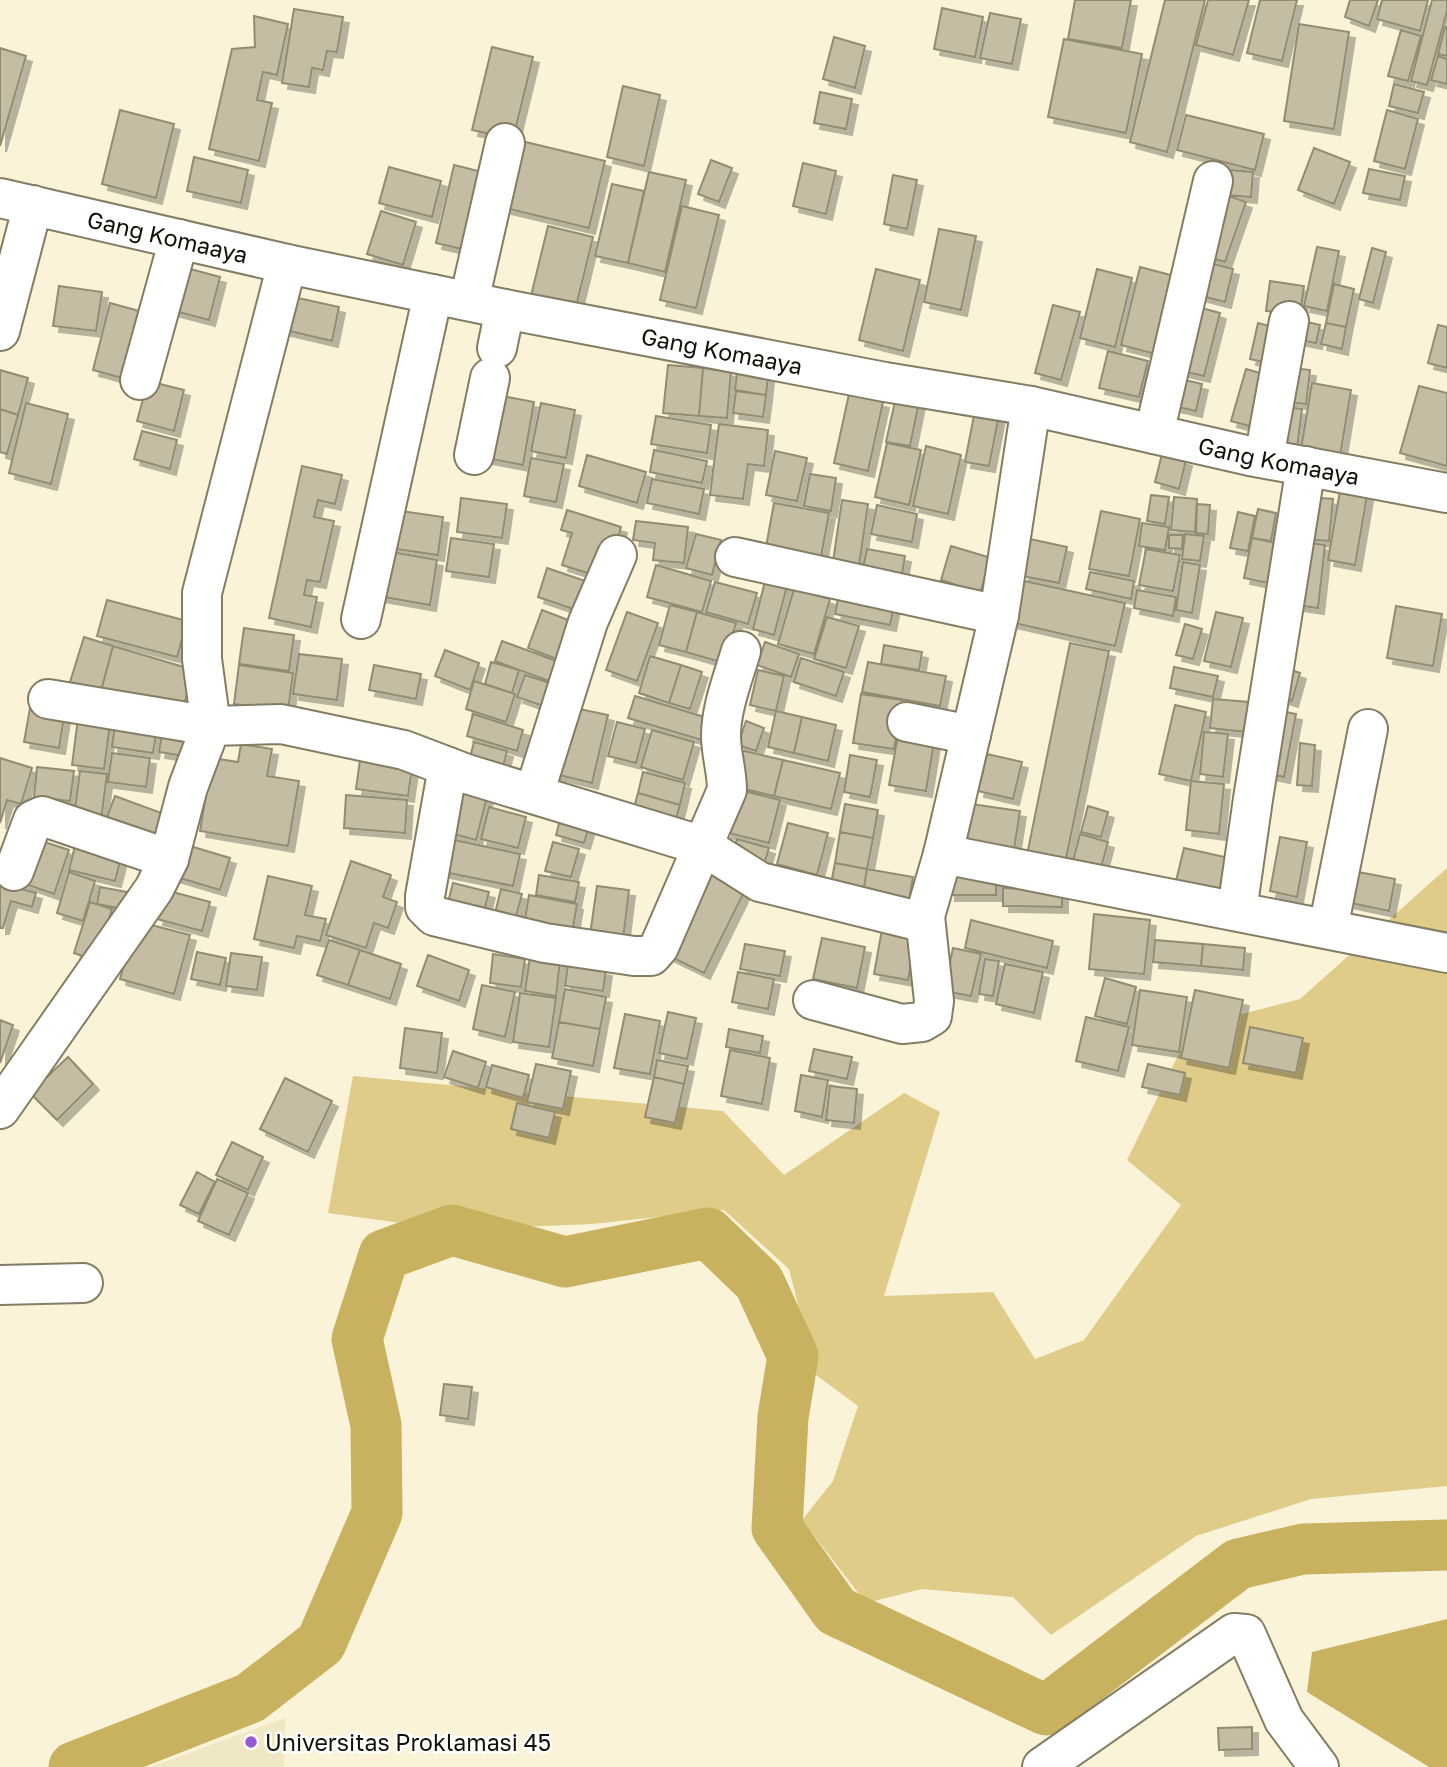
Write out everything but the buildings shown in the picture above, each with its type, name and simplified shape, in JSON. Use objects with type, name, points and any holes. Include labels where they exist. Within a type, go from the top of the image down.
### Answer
[{"type":"street","points":[[361,619],[469,301],[505,143]]},
{"type":"street","points":[[1154,434],[1213,181]]},
{"type":"street","points":[[0,331],[17,201]]},
{"type":"street","name":"Gang Komaaya","points":[[17,201],[287,264],[885,382],[1031,406],[1264,458],[1447,493]]},
{"type":"street","points":[[140,380],[179,239]]},
{"type":"street","points":[[0,1109],[154,889],[169,859],[188,787],[211,726],[202,659],[202,593],[287,264]]},
{"type":"street","points":[[469,301],[494,363],[474,455]]},
{"type":"street","points":[[1264,458],[1289,320]]},
{"type":"street","points":[[813,1000],[902,1024],[922,1022],[932,1016],[934,1002],[925,916],[943,854],[999,615],[1031,406]]},
{"type":"street","points":[[1237,911],[1306,466]]},
{"type":"street","points":[[534,794],[588,622],[617,555]]},
{"type":"street","points":[[735,557],[999,615]]},
{"type":"street","points":[[448,766],[425,896],[425,907],[434,916],[545,943],[651,956],[659,947],[727,790],[721,739],[722,723],[741,651]]},
{"type":"street","points":[[48,699],[211,726],[281,724],[404,750],[534,794],[703,846],[760,882],[914,920],[925,916]]},
{"type":"street","points":[[907,722],[971,735]]},
{"type":"street","points":[[1328,929],[1368,729]]},
{"type":"street","points":[[14,871],[33,820],[42,816],[169,859]]},
{"type":"street","points":[[943,854],[1447,953]]},
{"type":"street","points":[[0,1285],[83,1283]]},
{"type":"street","points":[[1042,1767],[1234,1633],[1245,1634],[1283,1720],[1319,1767]]},
{"type":"shaded area","points":[[1447,868],[1447,1486],[1311,1499],[1196,1536],[1051,1635],[1013,1597],[922,1589],[866,1603],[802,1520],[833,1481],[858,1406],[816,1375],[789,1269],[724,1210],[592,1224],[452,1230],[328,1213],[353,1076],[723,1111],[784,1175],[904,1093],[940,1112],[884,1296],[993,1292],[1035,1359],[1084,1340],[1181,1205],[1127,1160],[1192,1027],[1300,999]]},
{"type":"shaded area","points":[[1447,1619],[1447,1767],[1429,1767],[1307,1692],[1312,1652]]},
{"type":"shaded area","name":"Universitas Proklamasi 45","points":[[285,1718],[284,1767],[150,1767]]},
{"type":"waterway","points":[[74,1767],[250,1698],[321,1643],[377,1513],[376,1425],[357,1339],[384,1255],[452,1230],[565,1262],[708,1233],[759,1282],[793,1356],[783,1417],[777,1528],[836,1611],[1046,1710],[1238,1564],[1303,1549],[1447,1545]]},
{"type":"place","name":"Universitas Proklamasi 45","points":[[251,1742]]}]
